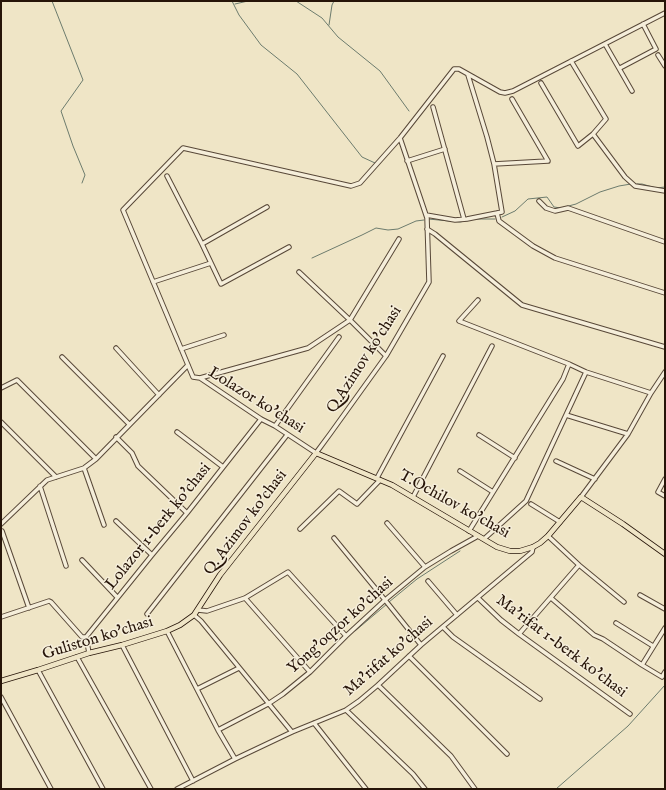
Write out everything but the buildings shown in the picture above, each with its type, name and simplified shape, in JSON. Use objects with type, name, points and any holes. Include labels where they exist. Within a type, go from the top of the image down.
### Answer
[{"type":"main road","name":"T.Ochilov ko'chasi","points":[[316,453],[392,485],[497,547],[510,551],[520,551],[533,547],[548,536],[581,497]]},
{"type":"main road","name":"Q. Azimov ko'chasi","points":[[198,610],[220,575],[316,453]]},
{"type":"main road","points":[[581,497],[665,554]]},
{"type":"main road","name":"Guliston ko'chasi","points":[[1,681],[89,653],[122,645],[167,631],[194,616],[198,610]]},
{"type":"street","points":[[1,524],[47,480],[84,468],[96,459],[116,437],[188,366],[123,210],[183,148],[351,186],[360,184],[400,138],[454,69],[459,69],[500,92],[505,93],[513,91],[665,13]]},
{"type":"street","points":[[620,68],[656,49],[643,24]]},
{"type":"street","points":[[606,44],[632,91]]},
{"type":"street","points":[[658,55],[665,66]]},
{"type":"street","points":[[541,83],[578,146],[593,134],[606,119],[571,61]]},
{"type":"street","points":[[426,215],[455,220],[502,212],[494,164],[468,75]]},
{"type":"street","points":[[494,164],[548,161],[512,99]]},
{"type":"street","points":[[432,106],[464,219]]},
{"type":"street","points":[[593,134],[625,176],[636,186],[665,191]]},
{"type":"street","name":"Q.Azimov ko'chasi","points":[[316,453],[386,356],[429,282],[427,218],[400,138]]},
{"type":"street","points":[[408,161],[445,149]]},
{"type":"street","points":[[167,176],[221,284],[289,247]]},
{"type":"street","points":[[539,201],[546,208],[555,210],[568,208],[665,242]]},
{"type":"street","points":[[202,244],[267,207]]},
{"type":"street","points":[[497,214],[499,221],[533,246],[555,258],[665,293]]},
{"type":"street","points":[[427,229],[522,305],[665,346]]},
{"type":"street","points":[[200,378],[308,348],[350,320],[399,239]]},
{"type":"street","points":[[153,282],[211,263]]},
{"type":"street","points":[[299,272],[386,356]]},
{"type":"street","points":[[478,300],[459,321],[586,372],[651,393]]},
{"type":"street","points":[[181,349],[224,335]]},
{"type":"street","points":[[275,426],[339,336]]},
{"type":"street","points":[[413,497],[492,346]]},
{"type":"street","points":[[116,348],[159,394]]},
{"type":"street","points":[[300,529],[339,491],[357,504],[379,479],[443,356]]},
{"type":"street","points":[[62,357],[129,424]]},
{"type":"street","points":[[469,531],[563,379],[569,364]]},
{"type":"street","name":"Lolazor ko'chasi","points":[[188,366],[193,376],[200,378],[261,419],[275,426],[316,453]]},
{"type":"street","points":[[484,539],[526,501],[586,372]]},
{"type":"street","points":[[581,497],[628,434],[651,393],[665,372]]},
{"type":"street","points":[[1,388],[17,380],[96,459]]},
{"type":"street","points":[[566,415],[628,434]]},
{"type":"street","name":"Lolazor 1-berk ko'chasi","points":[[86,637],[261,419]]},
{"type":"street","points":[[1,422],[56,477]]},
{"type":"street","points":[[178,432],[223,467]]},
{"type":"street","points":[[147,614],[287,435]]},
{"type":"street","points":[[479,435],[515,458]]},
{"type":"street","points":[[116,437],[132,453],[138,466],[187,513]]},
{"type":"street","points":[[556,461],[594,479]]},
{"type":"street","points":[[84,468],[104,525]]},
{"type":"street","points":[[460,470],[493,492]]},
{"type":"street","points":[[665,480],[658,492],[665,496]]},
{"type":"street","points":[[40,486],[66,566]]},
{"type":"street","points":[[531,504],[560,522]]},
{"type":"street","points":[[116,521],[152,555]]},
{"type":"street","points":[[387,523],[425,567]]},
{"type":"street","points":[[2,531],[29,608]]},
{"type":"street","name":"Yong'oqzor ko'chasi","points":[[218,730],[268,704],[283,694],[310,672],[385,600],[425,567],[478,536]]},
{"type":"street","points":[[548,536],[579,565],[624,602]]},
{"type":"street","points":[[334,538],[421,645]]},
{"type":"street","name":"Ma'rifat ko'chasi","points":[[177,789],[292,732],[346,710],[378,685],[421,645],[532,552],[533,547]]},
{"type":"street","points":[[82,560],[117,597]]},
{"type":"street","points":[[519,634],[579,565]]},
{"type":"street","points":[[198,610],[207,611],[245,598],[288,572],[346,636]]},
{"type":"street","points":[[428,581],[457,615]]},
{"type":"street","points":[[640,595],[665,610]]},
{"type":"street","points":[[245,598],[310,672]]},
{"type":"street","name":"Ma’rifat 1-berk ko'chasi","points":[[478,598],[501,620],[519,634],[630,714]]},
{"type":"street","points":[[551,598],[594,634],[662,676],[665,672]]},
{"type":"street","points":[[1,617],[47,601],[51,602],[82,637],[86,637],[89,653]]},
{"type":"street","points":[[194,616],[201,621],[292,732]]},
{"type":"street","points":[[616,624],[653,646]]},
{"type":"street","points":[[443,627],[453,637],[540,699]]},
{"type":"street","points":[[642,665],[665,628]]},
{"type":"street","points":[[167,631],[218,730],[235,759]]},
{"type":"street","points":[[122,645],[193,781]]},
{"type":"street","points":[[409,656],[506,754]]},
{"type":"street","points":[[76,657],[151,789]]},
{"type":"street","points":[[197,689],[239,668]]},
{"type":"street","points":[[38,670],[103,789]]},
{"type":"street","points":[[378,685],[450,756],[475,789]]},
{"type":"street","points":[[1,697],[51,789]]},
{"type":"street","points":[[346,710],[413,774],[425,789]]},
{"type":"street","points":[[314,723],[366,789]]},
{"type":"waterway","points":[[52,1],[83,80],[61,111],[85,175],[82,183]]},
{"type":"waterway","points":[[232,1],[239,15],[261,45],[297,74],[362,157],[375,163]]},
{"type":"waterway","points":[[235,4],[248,1]]},
{"type":"waterway","points":[[296,1],[322,18],[338,37],[380,71],[409,111]]},
{"type":"waterway","points":[[329,25],[334,1]]},
{"type":"waterway","points":[[502,217],[515,211],[528,199],[547,197],[554,207],[561,208],[576,204],[600,192],[631,184]]},
{"type":"waterway","points":[[637,184],[656,188],[665,187]]},
{"type":"waterway","points":[[428,219],[460,222],[471,220]]},
{"type":"waterway","points":[[476,219],[495,219]]},
{"type":"waterway","points":[[312,258],[376,228],[388,230],[398,229],[416,221],[424,220]]},
{"type":"waterway","points":[[389,602],[417,579],[460,551]]},
{"type":"waterway","points":[[355,631],[387,604]]},
{"type":"waterway","points":[[556,789],[628,726],[665,685]]}]
